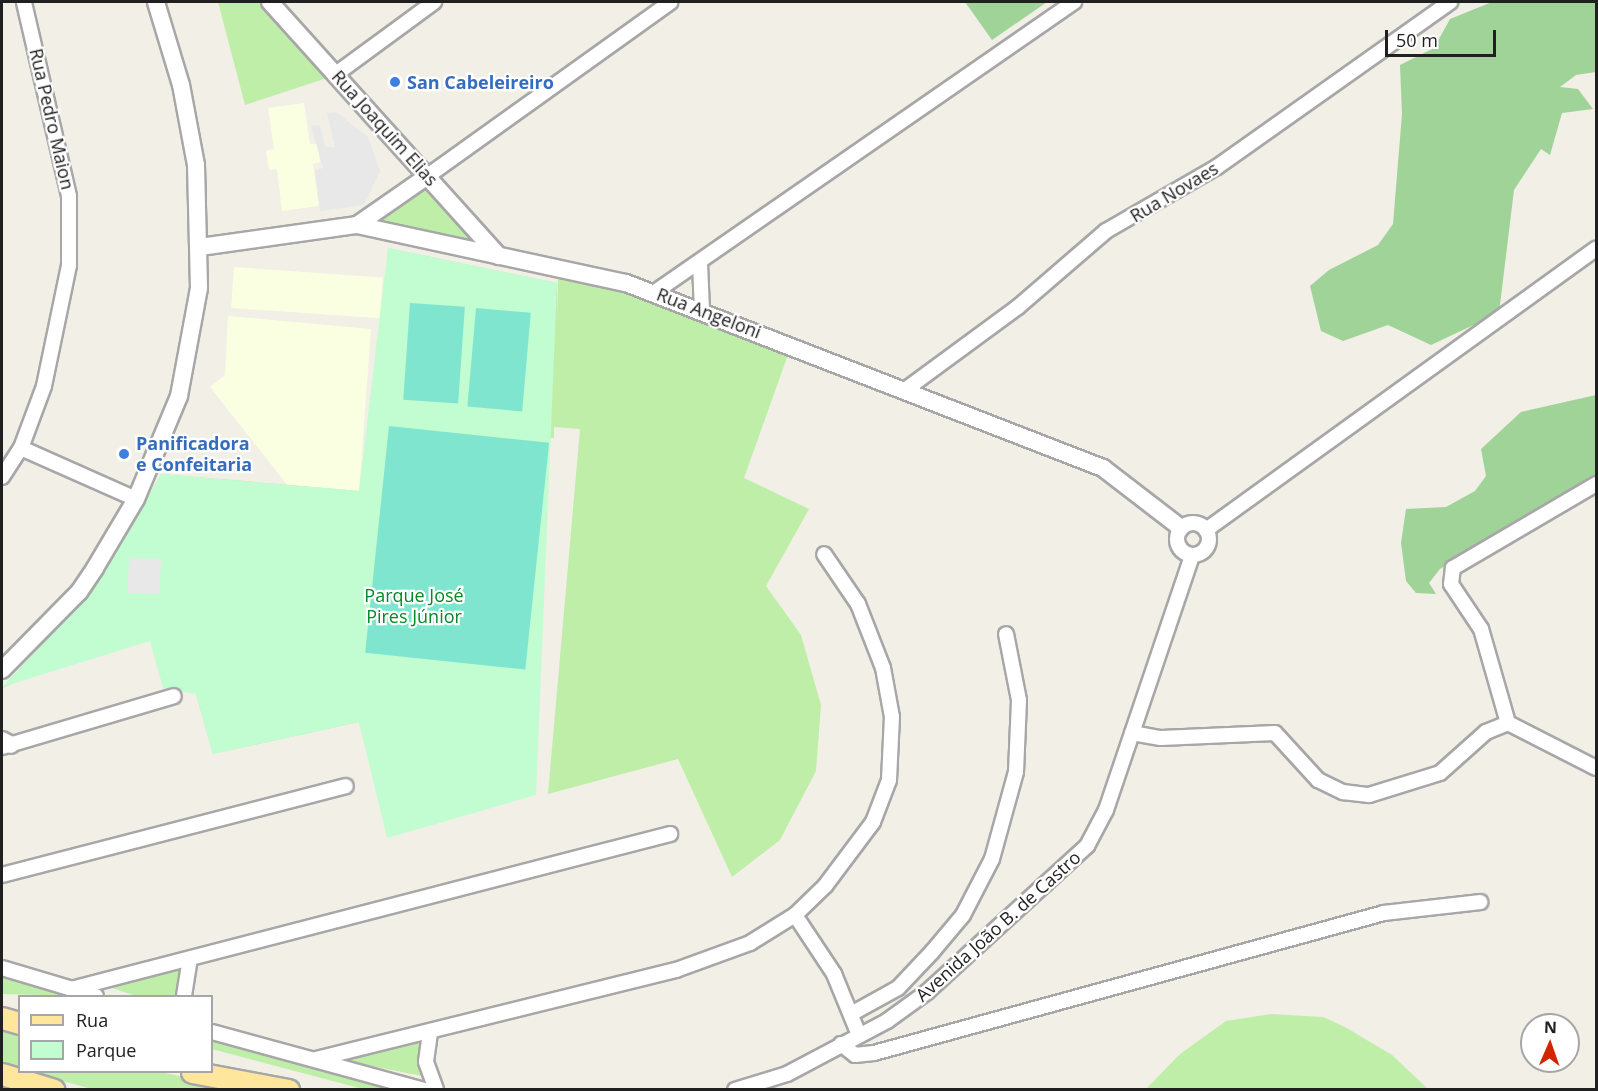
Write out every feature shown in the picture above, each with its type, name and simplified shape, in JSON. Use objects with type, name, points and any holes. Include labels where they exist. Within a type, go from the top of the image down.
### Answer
[{"type":"main road","points":[[2,1018],[18,1022]]},
{"type":"main road","points":[[203,1073],[288,1089]]},
{"type":"main road","points":[[2,1074],[54,1089]]},
{"type":"street","name":"Rua Pedro Maion","points":[[2,477],[21,448],[60,324],[69,265],[69,196],[24,2]]},
{"type":"street","points":[[2,670],[79,592],[136,499],[179,396],[196,310],[200,247],[196,165],[181,86],[156,2]]},
{"type":"street","name":"Rua Joaquim Elias","points":[[270,2],[429,175],[499,256]]},
{"type":"street","points":[[336,74],[434,2]]},
{"type":"street","points":[[357,225],[671,2]]},
{"type":"street","points":[[655,292],[1074,2]]},
{"type":"street","name":"Rua Novaes","points":[[905,390],[1018,307],[1106,231],[1217,167],[1450,2]]},
{"type":"street","name":"Rua Angeloni","points":[[200,247],[357,225],[655,292],[1103,468],[1181,528]]},
{"type":"street","points":[[1206,530],[1596,249]]},
{"type":"street","points":[[700,263],[702,310]]},
{"type":"street","points":[[21,448],[136,499]]},
{"type":"street","points":[[1596,484],[1453,568],[1451,584],[1481,629],[1508,723],[1596,768]]},
{"type":"street","points":[[1191,523],[1206,530],[1205,550],[1192,556],[1178,545],[1181,528],[1191,523]]},
{"type":"street","points":[[316,1059],[430,1033],[676,970],[750,943],[795,915],[849,859],[873,822],[889,780],[892,717],[883,668],[858,604],[824,554]]},
{"type":"street","name":"Avenida João B. de Castro","points":[[735,1089],[787,1074],[859,1035],[927,993],[1087,846],[1106,810],[1192,556]]},
{"type":"street","points":[[851,1014],[898,988],[932,952],[963,915],[992,859],[1016,772],[1019,700],[1006,634]]},
{"type":"street","points":[[5,744],[174,696]]},
{"type":"street","points":[[1132,733],[1161,738],[1275,734],[1318,780],[1343,792],[1368,795],[1440,773],[1486,732],[1508,723]]},
{"type":"street","points":[[2,875],[346,786]]},
{"type":"street","points":[[71,989],[670,834]]},
{"type":"street","points":[[841,1044],[855,1055],[874,1053],[1384,914],[1480,902]]},
{"type":"street","points":[[795,915],[834,974],[859,1035]]},
{"type":"street","points":[[184,995],[190,960]]},
{"type":"street","points":[[2,968],[92,995]]},
{"type":"street","points":[[213,1032],[424,1089]]},
{"type":"street","points":[[430,1033],[426,1062],[436,1089]]},
{"type":"shaded area","points":[[304,103],[310,144],[318,144],[320,162],[313,164],[319,206],[282,211],[277,169],[269,170],[266,151],[274,149],[268,108]]},
{"type":"shaded area","points":[[336,112],[368,137],[380,171],[364,205],[320,211],[315,170],[323,168],[311,126],[320,125],[325,147],[335,147],[327,113]]},
{"type":"shaded area","points":[[234,267],[383,277],[380,318],[231,308]]},
{"type":"shaded area","points":[[228,316],[371,329],[359,492],[288,486],[210,387],[225,375]]},
{"type":"shaded area","points":[[129,558],[161,559],[160,594],[128,593]]},
{"type":"green space","points":[[218,2],[265,2],[333,76],[245,105]]},
{"type":"green space","points":[[965,2],[1047,2],[992,40]]},
{"type":"green space","points":[[1492,2],[1596,2],[1596,72],[1576,75],[1560,87],[1578,89],[1593,109],[1562,113],[1550,155],[1541,149],[1514,190],[1499,313],[1431,345],[1388,325],[1343,341],[1321,331],[1310,286],[1329,270],[1378,245],[1393,224],[1402,114],[1400,65],[1434,48],[1450,19]]},
{"type":"green space","points":[[428,181],[488,249],[366,223]]},
{"type":"green space","points":[[388,248],[557,283],[557,314],[558,277],[589,281],[789,352],[744,478],[809,509],[766,586],[801,635],[821,705],[816,771],[780,840],[732,877],[678,759],[548,794],[580,429],[554,427],[554,438],[383,420],[377,787],[359,722],[213,754],[179,634],[72,659],[2,688],[110,570],[161,474],[372,492]]},
{"type":"green space","name":"Parque José Pires Júnior","points":[[388,248],[557,283],[536,795],[387,838],[359,722],[213,754],[196,694],[163,688],[150,641],[2,687],[93,592],[161,474],[359,491]]},
{"type":"green space","points":[[410,303],[465,307],[458,404],[403,400]]},
{"type":"green space","points":[[476,308],[531,313],[522,411],[467,407]]},
{"type":"green space","points":[[1596,395],[1596,476],[1440,569],[1429,583],[1436,594],[1416,593],[1406,581],[1401,543],[1406,509],[1446,507],[1475,491],[1486,476],[1481,449],[1521,412]]},
{"type":"green space","points":[[389,426],[549,443],[525,670],[365,653]]},
{"type":"green space","points":[[184,966],[179,995],[133,995],[109,987]]},
{"type":"green space","points":[[2,975],[75,995],[40,995],[2,994]]},
{"type":"green space","points":[[1271,1014],[1323,1017],[1345,1027],[1392,1055],[1428,1089],[1146,1089],[1180,1054],[1226,1021]]},
{"type":"green space","points":[[2,1026],[18,1031],[18,1069],[2,1064]]},
{"type":"green space","points":[[213,1034],[411,1089],[363,1089],[213,1049]]},
{"type":"green space","points":[[424,1039],[422,1076],[331,1058]]},
{"type":"green space","points":[[33,1073],[166,1073],[239,1089],[92,1089]]},
{"type":"place","name":"San Cabeleireiro","points":[[395,82]]},
{"type":"place","name":"Panificadora e Confeitaria","points":[[124,454]]}]
